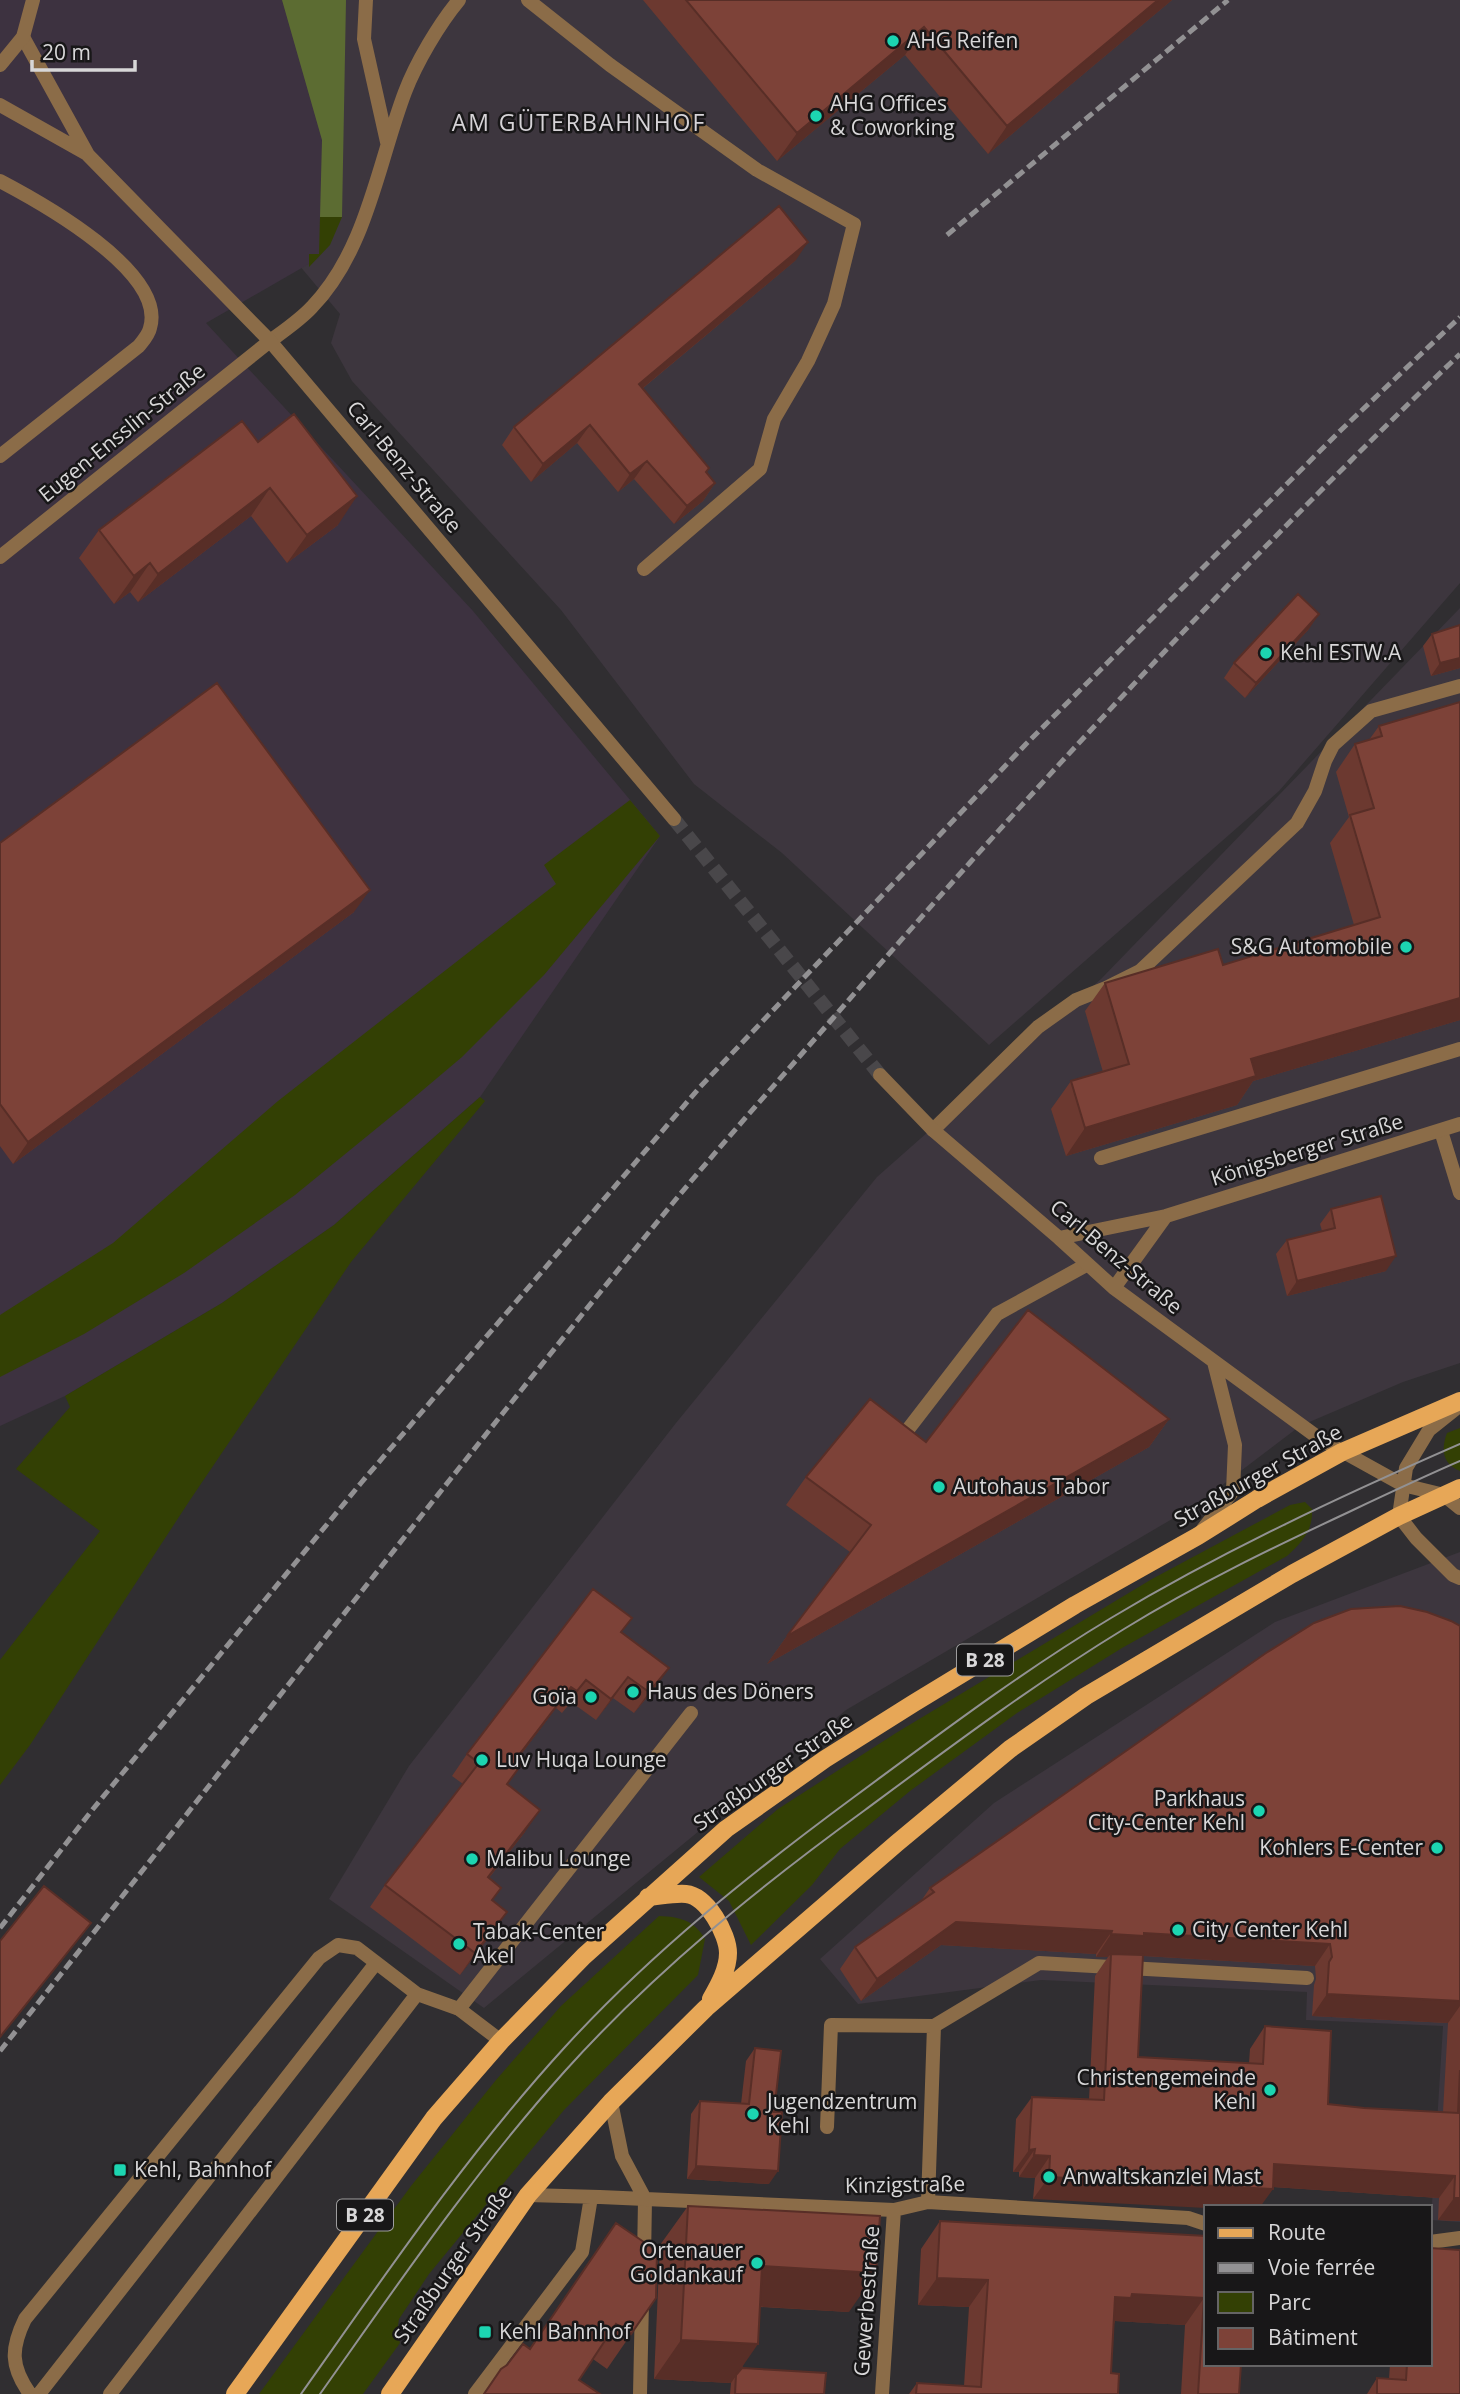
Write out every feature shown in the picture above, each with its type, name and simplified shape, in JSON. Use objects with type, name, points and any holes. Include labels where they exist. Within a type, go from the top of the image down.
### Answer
[{"type":"main road","name":"Straßburger Straße","points":[[235,2394],[434,2118],[501,2041],[584,1956],[726,1829],[825,1759],[1075,1605],[1198,1536],[1257,1499],[1342,1452],[1460,1403]]},
{"type":"main road","name":"Straßburger Straße","points":[[390,2394],[528,2195],[611,2102],[706,2008],[897,1843],[1010,1749],[1086,1696],[1292,1574],[1399,1516],[1452,1491]]},
{"type":"main road","points":[[648,1897],[688,1894],[709,1908],[718,1923],[728,1952],[724,1976],[706,2008]]},
{"type":"street","points":[[0,65],[23,37],[33,0]]},
{"type":"street","points":[[366,0],[364,39],[388,143]]},
{"type":"street","points":[[270,341],[312,307],[338,271],[358,234],[405,89],[429,45],[459,0]]},
{"type":"street","points":[[528,0],[610,65],[757,170],[854,224],[834,304],[808,361],[774,419],[760,470],[644,569]]},
{"type":"street","name":"Carl-Benz-Straße","points":[[23,37],[88,155],[270,341],[674,819]]},
{"type":"street","name":"Carl-Benz-Straße","points":[[0,105],[88,155]]},
{"type":"street","points":[[0,181],[68,220],[100,243],[132,275],[145,293],[151,313],[150,328],[139,346],[0,456]]},
{"type":"street","name":"Eugen-Ensslin-Straße","points":[[0,557],[270,341]]},
{"type":"street","points":[[933,1130],[1038,1027],[1076,1000],[1140,971],[1297,823],[1315,791],[1333,745],[1371,711],[1460,686]]},
{"type":"street","points":[[1101,1158],[1460,1049]]},
{"type":"street","name":"Carl-Benz-Straße","points":[[880,1075],[933,1130],[1059,1238],[1086,1265],[1300,1426],[1404,1485],[1452,1491]]},
{"type":"street","name":"Königsberger Straße","points":[[1059,1238],[1166,1216],[1460,1124]]},
{"type":"street","points":[[1441,1131],[1460,1193]]},
{"type":"street","points":[[1114,1288],[1166,1216]]},
{"type":"street","points":[[906,1432],[997,1314],[1086,1265]]},
{"type":"street","points":[[1198,1536],[1233,1491],[1234,1445],[1214,1362]]},
{"type":"street","points":[[1460,1403],[1429,1430],[1406,1468],[1399,1516],[1416,1538],[1453,1575],[1460,1578]]},
{"type":"street","points":[[1452,1491],[1460,1508]]},
{"type":"street","points":[[459,2009],[691,1713]]},
{"type":"street","points":[[30,2394],[21,2382],[14,2356],[15,2340],[25,2319],[319,1958],[338,1945],[357,1948],[417,1994],[459,2009],[501,2041]]},
{"type":"street","points":[[38,2394],[376,1963]]},
{"type":"street","points":[[827,2127],[831,2025],[934,2026],[1039,1963],[1307,1978]]},
{"type":"street","points":[[110,2394],[417,1994]]},
{"type":"street","points":[[928,2202],[934,2026]]},
{"type":"street","points":[[611,2102],[622,2156],[645,2199],[640,2394]]},
{"type":"street","name":"Kinzigstraße","points":[[528,2195],[894,2210],[928,2202],[1188,2218],[1204,2223]]},
{"type":"street","points":[[475,2394],[582,2252],[591,2197]]},
{"type":"street","name":"Gewerbestraße","points":[[882,2394],[894,2210]]},
{"type":"street","points":[[1432,2242],[1460,2238]]},
{"type":"shaded area","points":[[0,0],[282,0],[322,140],[319,258],[206,323],[473,611],[660,836],[480,1097],[334,1225],[222,1303],[65,1396],[0,1426]]},
{"type":"shaded area","points":[[133,0],[1460,0],[1460,583],[1279,791],[989,1045],[782,853],[694,784],[561,610],[352,381],[331,343],[340,314],[114,44]]},
{"type":"shaded area","points":[[1460,608],[1460,1363],[1403,1382],[1300,1426],[1196,1505],[846,1710],[484,2008],[329,1899],[409,1766],[676,1423],[877,1177],[1101,979]]},
{"type":"shaded area","name":"Parkhaus City-Center Kehl","points":[[1460,1552],[1460,2222],[1432,2220],[1443,2026],[1306,2020],[1307,1992],[1041,1980],[858,2004],[820,1959],[994,1803],[1275,1622]]},
{"type":"green space","points":[[282,0],[346,0],[342,217],[320,217],[322,140]]},
{"type":"green space","points":[[320,217],[342,217],[330,245],[309,267],[309,254],[319,254]]},
{"type":"green space","points":[[630,800],[660,836],[544,975],[462,1057],[295,1195],[184,1273],[84,1334],[0,1377],[0,1315],[113,1243],[278,1101],[556,884],[544,865]]},
{"type":"green space","points":[[480,1097],[485,1101],[351,1262],[190,1500],[30,1745],[0,1785],[0,1660],[100,1531],[16,1469],[70,1407],[65,1396],[222,1303],[334,1225]]},
{"type":"green space","points":[[1460,1428],[1460,1471],[1446,1460],[1444,1445],[1447,1433]]},
{"type":"green space","points":[[1305,1502],[1312,1509],[1311,1524],[1302,1541],[1287,1556],[1122,1648],[1017,1713],[910,1791],[840,1849],[812,1885],[751,1945],[729,1901],[699,1877],[778,1809],[896,1733],[1152,1579],[1290,1505]]},
{"type":"green space","points":[[659,1916],[686,1921],[705,1939],[698,1975],[564,2110],[429,2274],[399,2319],[397,2332],[400,2343],[363,2394],[259,2394],[411,2186],[496,2080],[561,2006]]},
{"type":"building","points":[[686,0],[1158,0],[1007,126],[924,27],[797,133]]},
{"type":"building","points":[[779,206],[808,242],[639,384],[709,468],[706,472],[715,483],[687,506],[647,461],[630,474],[590,425],[543,464],[514,427]]},
{"type":"building","points":[[294,414],[357,496],[307,535],[270,488],[158,574],[150,563],[134,576],[99,530],[242,421],[258,442]]},
{"type":"building","name":"Kehl ESTW.A","points":[[1298,594],[1319,614],[1256,683],[1234,663]]},
{"type":"building","points":[[1460,625],[1460,658],[1440,663],[1432,634]]},
{"type":"building","points":[[217,683],[370,890],[28,1142],[0,1104],[0,843]]},
{"type":"building","points":[[1460,702],[1460,998],[1251,1059],[1256,1076],[1085,1128],[1071,1081],[1129,1064],[1105,983],[1218,949],[1223,965],[1380,917],[1350,815],[1374,808],[1355,744],[1382,736],[1379,726]]},
{"type":"building","points":[[1381,1196],[1396,1256],[1297,1281],[1287,1240],[1335,1228],[1331,1209]]},
{"type":"building","name":"Autohaus Tabor","points":[[1028,1310],[1169,1419],[787,1636],[871,1525],[806,1477],[870,1399],[926,1442]]},
{"type":"building","points":[[593,1589],[632,1618],[621,1632],[669,1668],[649,1692],[628,1677],[611,1699],[586,1680],[577,1691],[571,1687],[515,1760],[521,1765],[507,1784],[540,1810],[488,1877],[501,1888],[492,1900],[507,1912],[475,1953],[385,1885],[479,1763],[467,1754]]},
{"type":"building","name":"Parkhaus City-Center Kehl","points":[[1400,1606],[1427,1612],[1460,1626],[1460,2001],[1327,1994],[1329,1962],[1332,1957],[1330,1944],[1144,1933],[1144,1936],[1111,1934],[1112,1931],[956,1922],[877,1979],[855,1947],[934,1892],[930,1888],[1266,1653],[1314,1623],[1351,1609]]},
{"type":"building","points":[[44,1886],[91,1923],[0,2037],[0,1941]]},
{"type":"building","points":[[1111,1954],[1143,1955],[1138,2057],[1263,2064],[1265,2026],[1331,2031],[1328,2104],[1458,2113],[1460,2070],[1460,2198],[1454,2198],[1455,2176],[1274,2164],[1273,2189],[1049,2177],[1050,2156],[1034,2155],[1035,2149],[1029,2150],[1032,2097],[1104,2100]]},
{"type":"building","points":[[755,2048],[781,2051],[774,2112],[782,2112],[778,2171],[696,2166],[700,2101],[749,2104]]},
{"type":"building","points":[[688,2206],[880,2216],[876,2273],[762,2266],[758,2344],[681,2340]]},
{"type":"building","points":[[940,2221],[1204,2236],[1204,2298],[1132,2294],[1131,2298],[1115,2297],[1111,2373],[1119,2374],[1118,2394],[916,2394],[917,2383],[981,2387],[988,2280],[937,2278]]},
{"type":"building","points":[[616,2223],[657,2251],[656,2298],[631,2334],[616,2324],[579,2380],[600,2394],[484,2394],[523,2344],[530,2349]]},
{"type":"building","points":[[1432,2248],[1460,2250],[1460,2394],[1377,2394],[1377,2378],[1406,2380],[1407,2366],[1432,2366]]},
{"type":"building","points":[[1204,2298],[1204,2366],[1241,2366],[1239,2394],[1198,2394]]},
{"type":"building","points":[[742,2368],[826,2373],[824,2394],[735,2394],[736,2375]]},
{"type":"tunnel","points":[[674,819],[880,1075]]},
{"type":"tram line","points":[[301,2394],[428,2216],[529,2088],[598,2012],[703,1915],[816,1826],[980,1704],[1111,1618],[1283,1525],[1460,1444]]},
{"type":"tram line","points":[[320,2394],[438,2229],[532,2109],[599,2034],[635,1999],[747,1900],[961,1740],[1124,1629],[1265,1552],[1460,1461]]},
{"type":"railway","points":[[947,235],[1228,0]]},
{"type":"railway","points":[[0,1928],[93,1809],[361,1483],[700,1087],[1026,744],[1340,431],[1460,317]]},
{"type":"railway","points":[[0,2051],[502,1414],[712,1157],[909,931],[1140,678],[1218,595],[1460,354]]},
{"type":"place","name":"AHG Reifen","points":[[893,41]]},
{"type":"place","name":"AHG Offices & Coworking","points":[[816,116]]},
{"type":"place","name":"Kehl ESTW.A","points":[[1266,653]]},
{"type":"place","name":"S&G Automobile","points":[[1406,947]]},
{"type":"place","name":"Autohaus Tabor","points":[[939,1487]]},
{"type":"place","name":"Haus des Döners","points":[[633,1692]]},
{"type":"place","name":"Goïa","points":[[591,1697]]},
{"type":"place","name":"Luv Huqa Lounge","points":[[482,1760]]},
{"type":"place","name":"Parkhaus City-Center Kehl","points":[[1259,1811]]},
{"type":"place","name":"Kohlers E-Center","points":[[1437,1848]]},
{"type":"place","name":"Malibu Lounge","points":[[472,1859]]},
{"type":"place","name":"City Center Kehl","points":[[1178,1930]]},
{"type":"place","name":"Tabak-Center Akel","points":[[459,1944]]},
{"type":"place","name":"Christengemeinde Kehl","points":[[1270,2090]]},
{"type":"place","name":"Jugendzentrum Kehl","points":[[753,2114]]},
{"type":"place","name":"Kehl, Bahnhof","points":[[120,2170]]},
{"type":"place","name":"Anwaltskanzlei Mast","points":[[1049,2177]]},
{"type":"place","name":"Ortenauer Goldankauf","points":[[757,2263]]},
{"type":"place","name":"Kehl Bahnhof","points":[[485,2332]]},
{"type":"district","name":"AM GÜTERBAHNHOF","points":[[579,123]]}]
